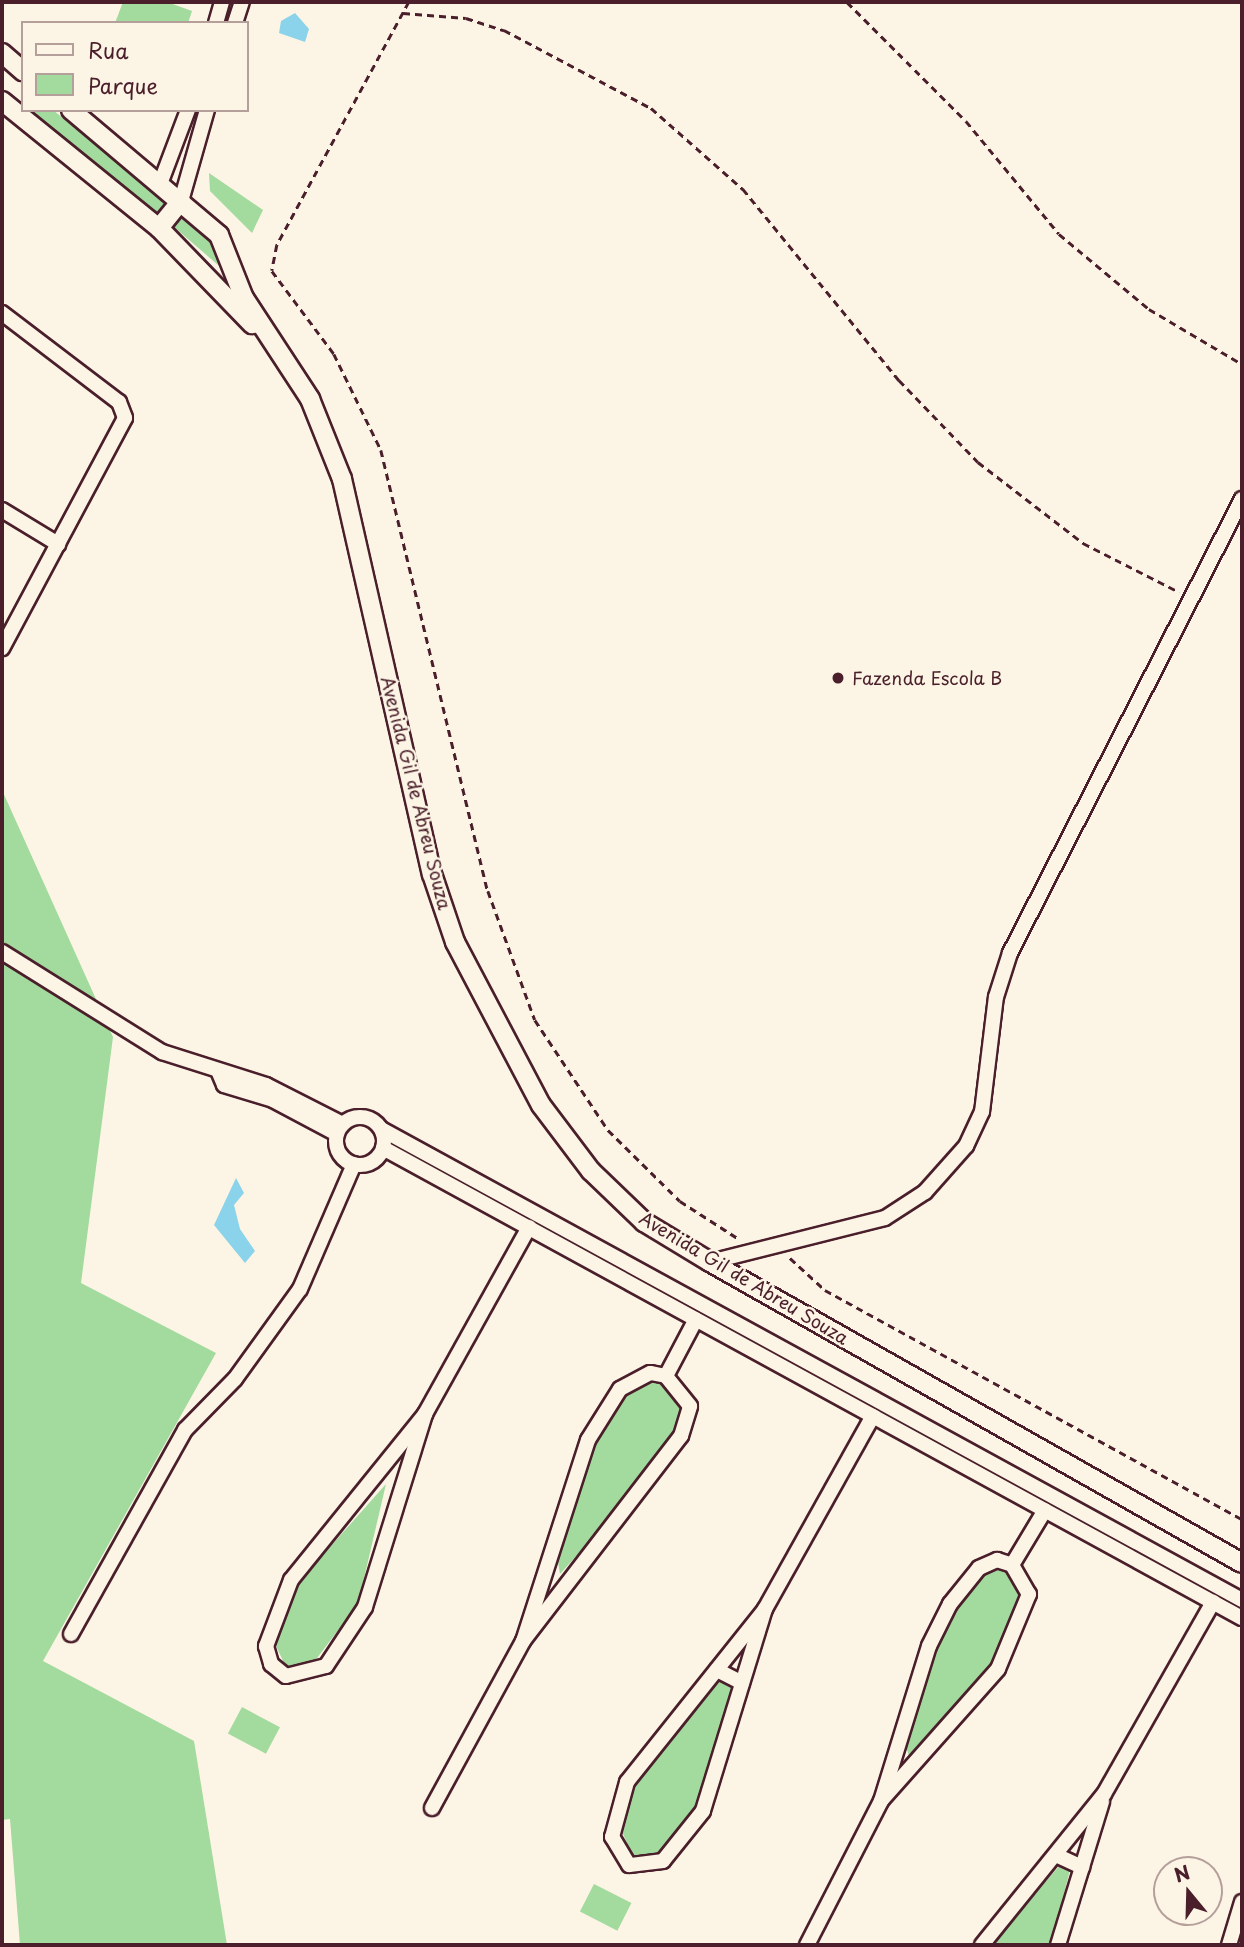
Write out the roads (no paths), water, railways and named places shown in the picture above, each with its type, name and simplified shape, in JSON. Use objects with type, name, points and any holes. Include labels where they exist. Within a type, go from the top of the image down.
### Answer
[{"type":"street","points":[[217,21],[222,2]]},
{"type":"street","points":[[236,21],[242,2]]},
{"type":"street","points":[[2,53],[21,69]]},
{"type":"street","name":"Avenida Gil de Abreu Souza","points":[[2,101],[159,228],[276,349]]},
{"type":"street","name":"Avenida Gil de Abreu Souza","points":[[73,112],[160,184],[182,196],[223,241],[239,287],[310,399],[342,479],[432,874],[455,942],[541,1105],[591,1171],[644,1222],[710,1262],[1242,1563]]},
{"type":"street","points":[[160,184],[187,112]]},
{"type":"street","points":[[182,196],[207,112]]},
{"type":"street","points":[[159,228],[194,180],[214,112]]},
{"type":"street","points":[[2,313],[124,409],[121,428],[2,648]]},
{"type":"street","points":[[710,1262],[885,1218],[925,1192],[966,1146],[982,1112],[996,998],[1010,953],[1242,499]]},
{"type":"street","points":[[2,510],[58,544]]},
{"type":"street","points":[[2,952],[132,1037],[219,1073],[224,1085],[273,1100],[340,1129],[364,1117],[1242,1600]]},
{"type":"street","points":[[340,1129],[337,1149],[354,1164],[369,1163],[383,1148],[382,1129]]},
{"type":"street","points":[[383,1148],[1242,1619]]},
{"type":"street","points":[[71,1634],[185,1430],[234,1379],[300,1289],[354,1164]]},
{"type":"street","points":[[425,1414],[291,1580],[266,1646],[271,1664],[286,1676],[326,1666],[365,1607],[400,1482],[425,1414],[528,1227]]},
{"type":"street","points":[[666,1376],[696,1319]]},
{"type":"street","points":[[523,1641],[599,1420],[635,1378],[666,1376]]},
{"type":"street","points":[[432,1808],[523,1641],[565,1579],[681,1436],[690,1406],[666,1376]]},
{"type":"street","points":[[765,1609],[703,1811],[663,1861],[629,1865],[612,1837],[616,1805],[656,1740],[717,1670],[765,1609],[873,1416]]},
{"type":"street","points":[[382,1468],[400,1482]]},
{"type":"street","points":[[1013,1565],[1045,1510]]},
{"type":"street","points":[[807,1945],[881,1801],[929,1646],[956,1594],[985,1564],[1013,1565]]},
{"type":"street","points":[[881,1801],[998,1669],[1018,1633],[1029,1594],[1013,1565]]},
{"type":"street","points":[[547,1568],[565,1579]]},
{"type":"street","points":[[982,1945],[1104,1794],[1213,1602]]},
{"type":"street","points":[[717,1670],[742,1683]]},
{"type":"street","points":[[897,1754],[914,1765]]},
{"type":"street","points":[[1058,1945],[1104,1794]]},
{"type":"street","points":[[1056,1855],[1082,1867]]},
{"type":"street","points":[[1234,1942],[1242,1902]]},
{"type":"water","points":[[295,13],[309,29],[305,42],[279,33],[281,21]]},
{"type":"water","points":[[236,1178],[244,1193],[234,1205],[240,1229],[255,1251],[245,1263],[214,1225]]},
{"type":"place","name":"Fazenda Escola B","points":[[838,678]]}]
